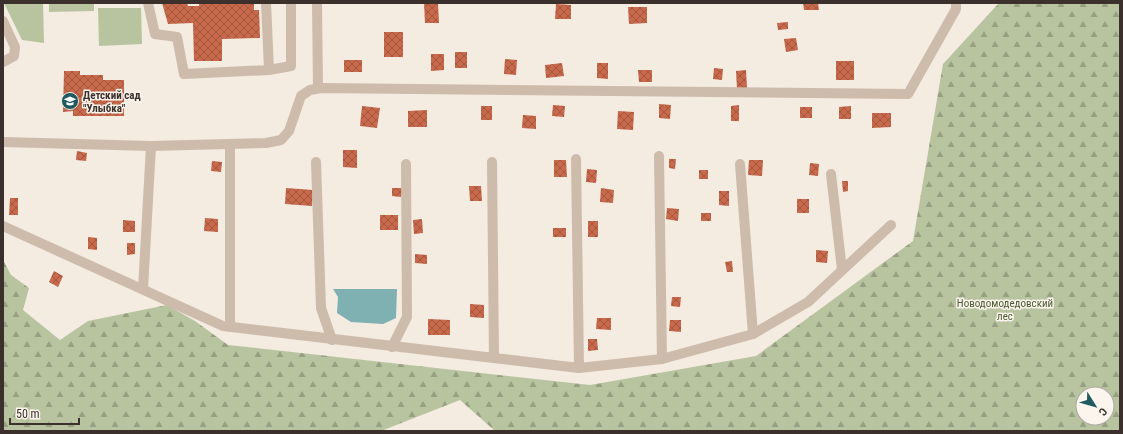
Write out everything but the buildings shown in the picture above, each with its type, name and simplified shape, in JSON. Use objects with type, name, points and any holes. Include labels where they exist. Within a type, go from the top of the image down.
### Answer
[{"type":"street","points":[[148,3],[155,34],[177,37],[184,74],[269,70],[291,66],[291,3]]},
{"type":"street","points":[[266,3],[269,70]]},
{"type":"street","points":[[317,3],[318,88]]},
{"type":"street","points":[[3,142],[151,146],[266,143],[281,140],[289,131],[301,96],[310,90],[318,88],[908,94],[956,9],[956,3]]},
{"type":"street","points":[[3,21],[15,47],[14,56],[3,62]]},
{"type":"street","points":[[230,145],[230,328]]},
{"type":"street","points":[[143,289],[151,146]]},
{"type":"street","points":[[659,156],[662,359]]},
{"type":"street","points":[[576,159],[578,368]]},
{"type":"street","points":[[316,162],[321,308],[332,340]]},
{"type":"street","points":[[492,162],[494,358]]},
{"type":"street","points":[[392,347],[407,316],[406,164]]},
{"type":"street","points":[[740,164],[753,334]]},
{"type":"street","points":[[831,174],[842,270]]},
{"type":"street","points":[[3,226],[230,328],[578,368],[662,359],[753,334],[808,302],[891,225]]},
{"type":"green space","points":[[4,3],[43,3],[44,43],[22,40]]},
{"type":"green space","points":[[49,3],[94,3],[94,11],[49,12]]},
{"type":"green space","name":"Новодомодедовский лес","points":[[999,3],[1120,3],[1120,431],[495,431],[460,400],[381,431],[3,431],[3,260],[11,275],[29,288],[23,310],[60,340],[88,321],[167,305],[195,321],[228,345],[590,385],[756,356],[913,241],[943,64]]},
{"type":"green space","points":[[98,8],[141,8],[142,44],[99,46]]},
{"type":"water","points":[[333,289],[397,289],[396,318],[383,324],[351,322],[337,313],[338,297]]},
{"type":"place","name":"Детский сад \"Улыбка\"","points":[[70,101]]}]
